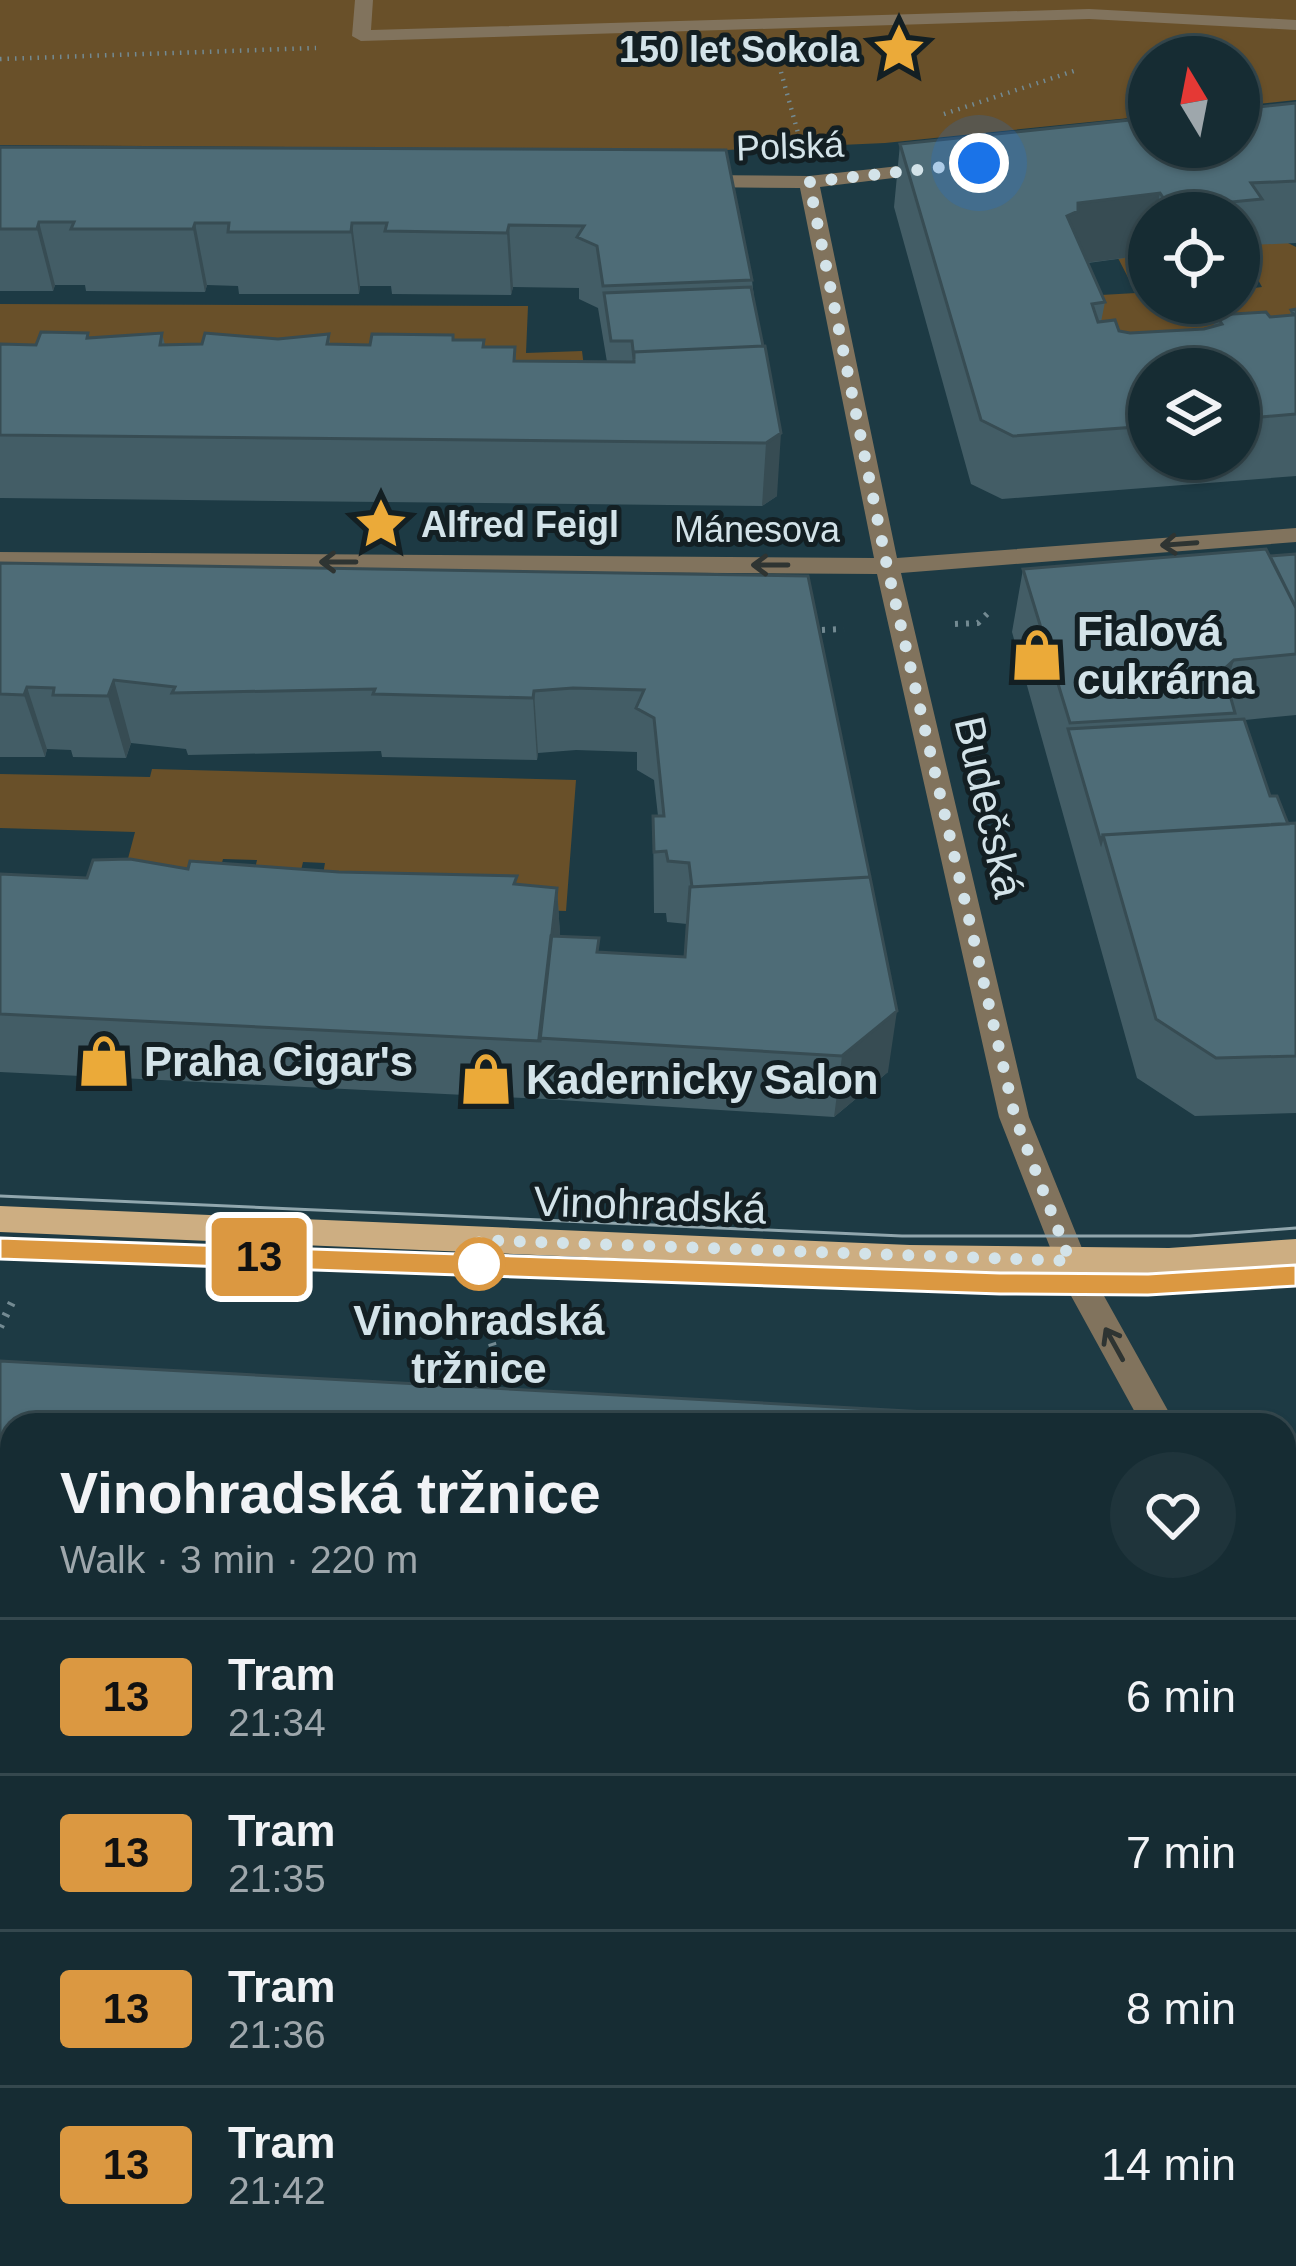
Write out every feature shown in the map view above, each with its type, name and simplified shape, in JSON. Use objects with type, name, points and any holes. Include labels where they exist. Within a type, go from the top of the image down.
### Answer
[{"type":"main road","name":"Vinohradská","points":[[0,1220],[1070,1261],[1296,1252]]},
{"type":"street","points":[[364,0],[362,36],[1089,14],[1150,8],[1296,25]]},
{"type":"street","name":"Polská","points":[[680,181],[809,182],[968,164]]},
{"type":"street","name":"Budečská","points":[[809,182],[887,566],[1015,1117],[1070,1261],[1152,1413]]},
{"type":"street","name":"Mánesova","points":[[0,560],[887,566],[1296,535]]},
{"type":"path","points":[[767,25],[802,147]]},
{"type":"path","points":[[0,59],[315,49],[362,36]]},
{"type":"path","points":[[944,114],[1002,90],[1094,65]]},
{"type":"path","points":[[0,1327],[15,1296]]},
{"type":"path","points":[[484,1320],[506,1390]]},
{"type":"shaded area","points":[[0,0],[1296,0],[1296,100],[1260,104],[1260,36],[1128,36],[1128,118],[885,143],[726,150],[0,145]]},
{"type":"shaded area","points":[[1286,242],[1296,247],[1296,355],[1260,357],[1260,348],[1128,348],[1128,363],[1092,365],[1066,297],[1128,293],[1128,324],[1260,324],[1260,244]]},
{"type":"shaded area","points":[[1128,257],[1128,277],[1118,258]]},
{"type":"shaded area","points":[[0,304],[528,306],[526,353],[582,351],[588,399],[0,383]]},
{"type":"shaded area","points":[[152,769],[576,780],[566,911],[318,902],[325,863],[303,862],[298,883],[252,882],[257,860],[223,859],[213,896],[120,889],[135,832],[0,828],[0,774],[150,777]]},
{"type":"building","points":[[1296,103],[1296,181],[1251,183],[1257,192],[1128,192],[1128,197],[1078,203],[1078,211],[1067,216],[1105,302],[1092,304],[1098,322],[1115,320],[1119,331],[1260,324],[1260,312],[1270,317],[1294,315],[1291,310],[1296,309],[1296,414],[1260,417],[1260,348],[1128,348],[1128,428],[1013,436],[981,420],[900,144],[1128,120],[1128,168],[1260,168],[1260,107]]},
{"type":"building","points":[[0,147],[726,150],[752,280],[603,286],[597,246],[577,237],[584,226],[509,225],[507,233],[385,231],[387,223],[352,223],[351,232],[228,232],[229,223],[195,223],[193,229],[71,229],[74,222],[39,222],[37,229],[0,229]]},
{"type":"building","points":[[751,287],[763,346],[634,352],[634,359],[632,341],[611,341],[604,293]]},
{"type":"building","points":[[41,332],[88,333],[87,338],[162,333],[160,345],[202,344],[205,333],[278,339],[329,334],[327,344],[370,345],[372,334],[453,335],[453,340],[484,340],[483,347],[515,347],[514,361],[634,362],[634,352],[765,346],[781,433],[766,443],[0,435],[0,344],[36,345]]},
{"type":"building","points":[[1266,549],[1296,608],[1296,654],[1234,660],[1223,670],[1235,713],[1070,723],[1023,569]]},
{"type":"building","points":[[1296,554],[1296,608],[1270,556]]},
{"type":"building","points":[[0,563],[808,576],[870,877],[692,887],[689,863],[668,861],[666,851],[654,852],[653,816],[664,816],[654,718],[636,708],[644,690],[573,688],[534,691],[533,698],[373,694],[375,689],[172,693],[175,687],[114,680],[108,696],[53,695],[54,688],[27,687],[24,695],[0,694]]},
{"type":"building","points":[[1244,719],[1270,796],[1277,796],[1288,824],[1103,835],[1101,842],[1068,729]]},
{"type":"building","points":[[1296,823],[1296,1056],[1216,1058],[1156,1019],[1103,835]]},
{"type":"building","points":[[130,859],[188,869],[190,861],[339,872],[517,876],[514,884],[557,888],[540,1041],[0,1014],[0,874],[87,878],[93,860]]},
{"type":"building","points":[[870,877],[897,1011],[842,1056],[539,1038],[551,936],[599,938],[597,952],[685,957],[690,887]]},
{"type":"building","points":[[0,1361],[945,1413],[0,1413]]},
{"type":"tram line","points":[[0,1196],[902,1236],[1190,1236],[1296,1228]]},
{"type":"tram line","points":[[0,1249],[1001,1284],[1148,1285],[1296,1276]]},
{"type":"tram line","name":"13","points":[[0,1249],[1000,1284],[1148,1285],[1296,1276]]},
{"type":"place","name":"150 let Sokola","points":[[899,49]]},
{"type":"place","name":"Alfred Feigl","points":[[381,524]]},
{"type":"place","name":"Fialová cukrárna","points":[[1037,655]]},
{"type":"place","name":"Praha Cigar's","points":[[104,1061]]},
{"type":"place","name":"Kadernicky Salon","points":[[486,1079]]},
{"type":"place","name":"Vinohradská tržnice","points":[[479,1264]]},
{"type":"route","points":[[479,1264],[479,1240],[1070,1261],[1015,1117],[887,566],[809,182],[979,163]]}]
